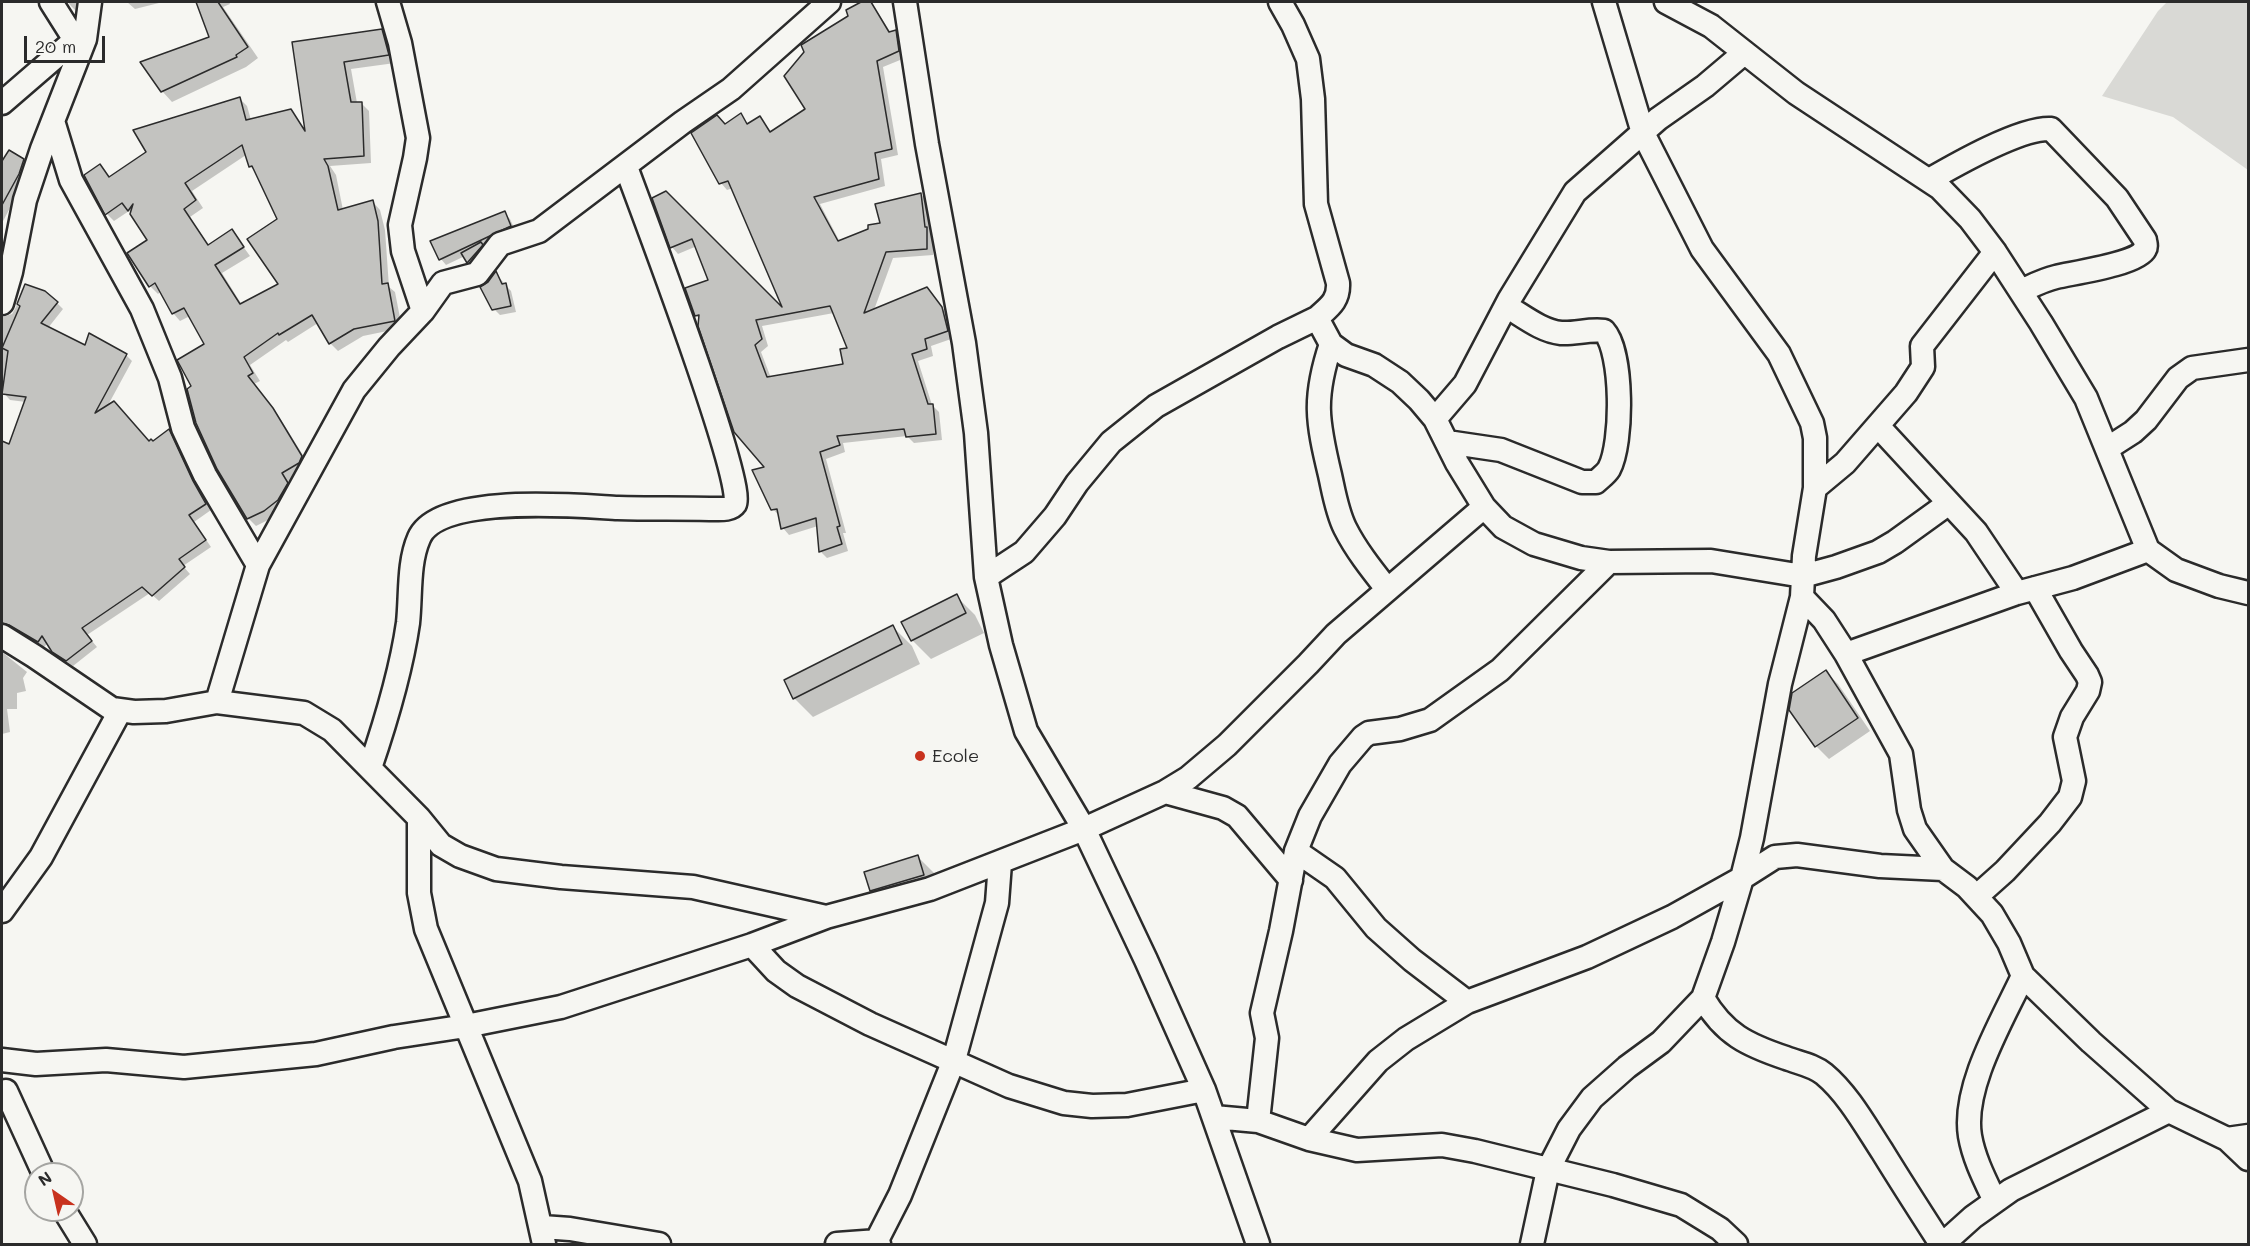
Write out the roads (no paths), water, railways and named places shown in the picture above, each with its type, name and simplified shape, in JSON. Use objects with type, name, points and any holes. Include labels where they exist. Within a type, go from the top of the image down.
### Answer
[{"type":"street","points":[[51,2],[80,40]]},
{"type":"street","points":[[2,303],[11,272],[25,200],[80,40],[90,2]]},
{"type":"street","points":[[388,2],[400,43],[418,138],[400,225],[403,251],[423,310]]},
{"type":"street","points":[[217,702],[258,565],[354,390],[423,310],[443,283],[477,274],[500,244],[539,231],[683,122],[731,89],[829,2]]},
{"type":"street","points":[[905,2],[927,144],[964,343],[976,433],[986,578],[1000,645],[1026,731],[1084,829],[1204,1090],[1258,1245]]},
{"type":"street","points":[[986,578],[1024,552],[1055,516],[1077,483],[1111,442],[1156,405],[1278,337],[1317,318],[1339,293],[1316,204],[1313,99],[1308,59],[1280,2]]},
{"type":"street","points":[[1532,1245],[1548,1170],[1569,1129],[1592,1098],[1627,1067],[1661,1042],[1703,998],[1742,878],[1759,805],[1780,684],[1802,586],[1815,488],[1816,454],[1812,423],[1779,354],[1702,249],[1643,133],[1604,2]]},
{"type":"street","points":[[1666,2],[1711,26],[1796,93],[1940,188],[1970,219],[1995,252],[2086,398],[2148,550],[2176,570],[2197,579],[2248,593]]},
{"type":"street","points":[[2,103],[80,40]]},
{"type":"street","points":[[1435,419],[1465,384],[1506,306],[1575,192],[1616,154],[1744,53]]},
{"type":"street","points":[[53,121],[71,180],[142,309],[170,378],[183,428],[205,475],[258,565]]},
{"type":"street","points":[[1929,180],[1974,154],[2035,131],[2051,129],[2117,198],[2145,240],[2144,251],[2132,258],[2108,266],[2055,277],[2021,291]]},
{"type":"street","points":[[370,768],[390,707],[408,624],[414,552],[427,526],[438,519],[478,508],[525,504],[714,509],[725,508],[735,503],[736,496],[729,460],[671,285],[626,167]]},
{"type":"street","points":[[1815,488],[1845,463],[1906,393],[1923,367],[1922,345],[1995,252]]},
{"type":"street","points":[[1447,442],[1501,450],[1582,482],[1596,482],[1609,470],[1615,451],[1619,404],[1614,352],[1608,336],[1604,331],[1597,330],[1562,333],[1548,331],[1506,306]]},
{"type":"street","points":[[1317,318],[1331,344],[1346,355],[1374,366],[1400,382],[1419,400],[1435,419],[1484,507],[1503,527],[1534,544],[1581,558],[1609,562],[1711,561],[1802,586],[1846,654],[1901,754],[1909,810],[1915,829],[1943,868],[1977,896],[1992,914],[2009,943],[2023,976],[2091,1042],[2169,1111],[2238,1138],[2248,1159]]},
{"type":"street","points":[[1331,344],[1320,380],[1319,428],[1336,501],[1345,527],[1387,589]]},
{"type":"street","points":[[2108,448],[2133,432],[2146,420],[2178,378],[2192,368],[2248,360]]},
{"type":"street","points":[[1878,426],[2026,590],[2071,651],[2090,682],[2088,691],[2072,717],[2066,737],[2074,781],[2070,797],[2013,864],[1977,896]]},
{"type":"street","points":[[1802,586],[1836,567],[1878,552],[1949,503]]},
{"type":"street","points":[[2,1060],[36,1064],[106,1060],[184,1067],[316,1054],[394,1036],[466,1026],[561,1007],[752,945],[826,917],[930,889],[1084,829],[1165,792],[1207,765],[1336,633],[1484,507]]},
{"type":"street","points":[[1846,654],[2026,590],[2073,578],[2148,550]]},
{"type":"street","points":[[1258,1121],[1267,1038],[1262,1013],[1296,851],[1310,816],[1340,764],[1362,737],[1369,733],[1400,729],[1430,720],[1500,670],[1609,562]]},
{"type":"street","points":[[2,636],[112,709],[134,712],[166,711],[217,702],[304,713],[332,730],[418,818],[441,845],[460,856],[496,869],[561,878],[693,887],[826,917]]},
{"type":"street","points":[[2,911],[41,857],[120,711]]},
{"type":"street","points":[[1165,792],[1223,808],[1237,816],[1291,880]]},
{"type":"street","points":[[418,818],[418,894],[426,930],[530,1181],[543,1236],[570,1229],[659,1245]]},
{"type":"street","points":[[1296,851],[1335,878],[1376,928],[1412,960],[1467,1002]]},
{"type":"street","points":[[1310,1139],[1378,1061],[1407,1039],[1467,1002],[1587,957],[1672,917],[1775,857],[1797,855],[1880,866],[1943,868]]},
{"type":"street","points":[[837,1245],[877,1243],[900,1195],[954,1060],[997,903],[1000,862]]},
{"type":"street","points":[[752,945],[776,971],[797,986],[870,1024],[1009,1086],[1065,1103],[1092,1106],[1127,1105],[1204,1090]]},
{"type":"street","points":[[1995,1201],[1973,1151],[1968,1121],[1981,1063],[2023,976]]},
{"type":"street","points":[[1703,998],[1713,1016],[1729,1032],[1759,1048],[1805,1064],[1825,1075],[1845,1097],[1867,1128],[1942,1245],[1972,1217],[2011,1190],[2169,1111]]},
{"type":"street","points":[[36,1064],[4,1093],[38,1162]]},
{"type":"street","points":[[1214,1117],[1258,1121],[1310,1139],[1357,1150],[1442,1145],[1475,1151],[1613,1185],[1682,1205],[1720,1229],[1736,1245]]},
{"type":"street","points":[[71,1222],[85,1245]]},
{"type":"place","name":"Ecole","points":[[920,756]]}]
